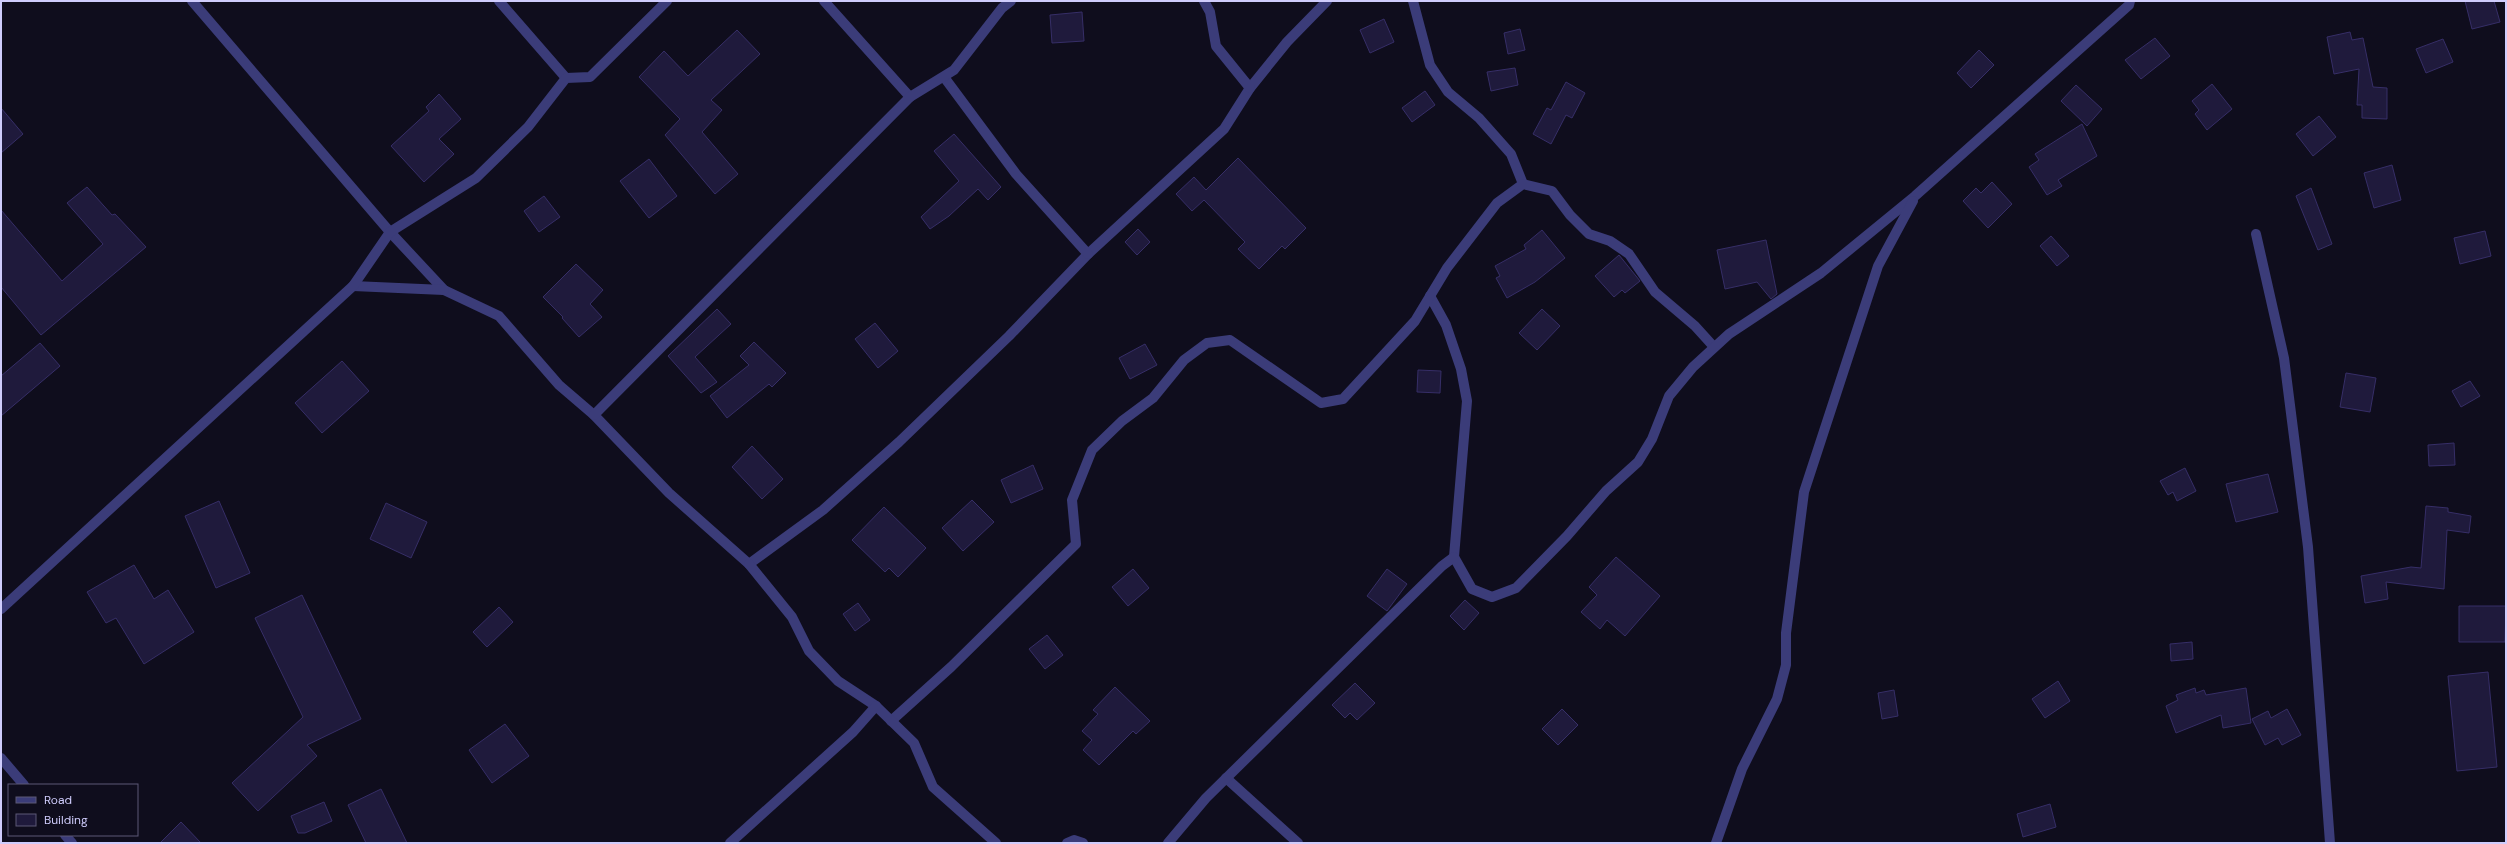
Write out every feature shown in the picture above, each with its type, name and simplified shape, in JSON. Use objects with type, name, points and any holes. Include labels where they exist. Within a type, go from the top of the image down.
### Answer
[{"type":"street","points":[[192,1],[390,232],[444,290],[499,316],[559,385],[594,415],[669,493],[749,564],[792,617],[809,651],[838,681],[876,706],[914,743],[933,787],[996,843]]},
{"type":"street","points":[[499,1],[566,78]]},
{"type":"street","points":[[1,609],[352,286],[390,232],[476,178],[528,127],[566,78],[590,77],[667,1]]},
{"type":"street","points":[[824,1],[910,97]]},
{"type":"street","points":[[594,415],[910,97],[954,70],[1002,8],[1011,1]]},
{"type":"street","points":[[1204,1],[1210,12],[1216,46],[1250,88]]},
{"type":"street","points":[[749,564],[823,510],[899,442],[1009,336],[1088,254],[1224,129],[1250,88],[1287,42],[1327,1]]},
{"type":"street","points":[[1414,1],[1430,65],[1448,92],[1479,118],[1511,154],[1524,184]]},
{"type":"street","points":[[1430,296],[1446,325],[1461,369],[1467,401],[1454,557],[1472,589],[1492,597],[1516,588],[1568,536],[1606,491],[1638,462],[1652,439],[1669,396],[1693,367],[1714,347],[1729,334],[1821,273],[1915,196],[2129,5],[2130,1]]},
{"type":"street","points":[[944,76],[1016,174],[1088,254]]},
{"type":"street","points":[[891,721],[951,667],[1076,544],[1072,500],[1092,450],[1122,421],[1153,398],[1184,360],[1207,344],[1230,340],[1321,403],[1343,399],[1415,320],[1447,268],[1498,203],[1524,184]]},
{"type":"street","points":[[1524,184],[1552,191],[1570,215],[1589,234],[1610,242],[1629,254],[1656,292],[1695,326],[1714,347]]},
{"type":"street","points":[[1716,843],[1742,769],[1777,699],[1786,665],[1786,633],[1804,492],[1878,266],[1915,196]]},
{"type":"street","points":[[2256,234],[2284,358],[2308,547],[2330,843]]},
{"type":"street","points":[[352,286],[444,290]]},
{"type":"street","points":[[1168,843],[1226,778],[1442,566],[1454,557]]},
{"type":"street","points":[[730,843],[853,732],[876,706]]},
{"type":"street","points":[[1,758],[23,784]]},
{"type":"street","points":[[1226,778],[1298,843]]},
{"type":"street","points":[[1067,843],[1074,840],[1083,843]]},
{"type":"building","points":[[2465,1],[2494,1],[2500,22],[2472,29]]},
{"type":"building","points":[[1082,12],[1084,41],[1052,43],[1050,15]]},
{"type":"building","points":[[1384,19],[1394,42],[1370,53],[1360,30]]},
{"type":"building","points":[[1520,29],[1525,50],[1508,54],[1504,33]]},
{"type":"building","points":[[737,30],[760,54],[711,100],[722,110],[702,132],[738,174],[715,194],[665,135],[680,119],[639,77],[664,51],[688,76]]},
{"type":"building","points":[[2350,32],[2352,40],[2363,38],[2373,87],[2387,88],[2387,119],[2362,118],[2362,105],[2357,105],[2359,69],[2334,74],[2327,37]]},
{"type":"building","points":[[2155,38],[2170,56],[2141,79],[2125,60]]},
{"type":"building","points":[[2443,39],[2453,62],[2426,73],[2416,49]]},
{"type":"building","points":[[1979,50],[1994,65],[1971,88],[1957,73]]},
{"type":"building","points":[[1515,68],[1518,85],[1491,91],[1487,72]]},
{"type":"building","points":[[1566,82],[1585,93],[1572,118],[1566,115],[1551,144],[1533,134],[1547,108],[1551,110]]},
{"type":"building","points":[[2212,84],[2232,109],[2207,130],[2195,114],[2199,110],[2192,101]]},
{"type":"building","points":[[2076,85],[2102,109],[2087,126],[2061,101]]},
{"type":"building","points":[[1425,91],[1435,105],[1412,122],[1402,108]]},
{"type":"building","points":[[439,94],[461,119],[439,139],[454,154],[424,182],[391,146],[429,111],[426,107]]},
{"type":"building","points":[[1,108],[23,134],[1,153]]},
{"type":"building","points":[[2319,116],[2336,137],[2313,156],[2296,134]]},
{"type":"building","points":[[2082,124],[2097,156],[2058,180],[2062,186],[2047,195],[2029,167],[2039,160],[2035,154]]},
{"type":"building","points":[[954,134],[1001,187],[988,200],[978,189],[949,216],[930,229],[921,217],[959,181],[934,151]]},
{"type":"building","points":[[1238,158],[1306,228],[1285,249],[1282,246],[1259,269],[1238,249],[1245,242],[1204,200],[1192,211],[1176,194],[1194,177],[1206,190]]},
{"type":"building","points":[[649,159],[677,196],[649,218],[620,181]]},
{"type":"building","points":[[2392,165],[2401,200],[2374,208],[2364,173]]},
{"type":"building","points":[[1992,182],[2012,204],[1988,228],[1963,201],[1976,188],[1981,193]]},
{"type":"building","points":[[87,187],[112,215],[115,214],[146,247],[41,335],[1,287],[1,210],[62,281],[103,244],[67,203]]},
{"type":"building","points":[[2311,188],[2332,244],[2318,250],[2296,196]]},
{"type":"building","points":[[544,196],[560,217],[539,232],[524,211]]},
{"type":"building","points":[[1138,229],[1150,242],[1137,255],[1125,242]]},
{"type":"building","points":[[1542,230],[1565,258],[1535,282],[1507,298],[1496,278],[1500,276],[1495,266],[1526,249],[1524,245]]},
{"type":"building","points":[[2485,231],[2491,256],[2460,264],[2454,238]]},
{"type":"building","points":[[2051,236],[2069,256],[2057,266],[2040,246]]},
{"type":"building","points":[[1766,240],[1777,294],[1771,299],[1757,282],[1725,289],[1717,250]]},
{"type":"building","points":[[1619,255],[1640,281],[1625,293],[1622,290],[1614,297],[1595,276]]},
{"type":"building","points":[[576,264],[603,290],[590,304],[602,317],[579,337],[562,318],[563,317],[543,297]]},
{"type":"building","points":[[717,309],[731,324],[695,357],[717,382],[701,393],[668,356]]},
{"type":"building","points":[[1542,309],[1560,326],[1537,350],[1519,333]]},
{"type":"building","points":[[875,323],[898,351],[878,368],[855,339]]},
{"type":"building","points":[[754,342],[786,373],[772,387],[769,384],[727,418],[710,396],[749,365],[740,356]]},
{"type":"building","points":[[40,343],[60,366],[1,416],[1,376]]},
{"type":"building","points":[[1145,344],[1157,365],[1130,379],[1119,358]]},
{"type":"building","points":[[342,361],[369,391],[322,433],[295,403]]},
{"type":"building","points":[[1418,370],[1441,371],[1440,393],[1417,392]]},
{"type":"building","points":[[2346,373],[2376,378],[2370,412],[2340,407]]},
{"type":"building","points":[[2470,381],[2480,396],[2461,407],[2452,391]]},
{"type":"building","points":[[2454,443],[2455,465],[2429,466],[2428,445]]},
{"type":"building","points":[[752,446],[783,479],[762,499],[732,467]]},
{"type":"building","points":[[1033,465],[1043,489],[1011,503],[1001,480]]},
{"type":"building","points":[[2185,468],[2196,491],[2177,501],[2173,492],[2168,495],[2160,481]]},
{"type":"building","points":[[2268,474],[2278,512],[2236,522],[2226,484]]},
{"type":"building","points":[[972,500],[994,522],[963,551],[942,528]]},
{"type":"building","points":[[219,501],[250,573],[216,588],[185,516]]},
{"type":"building","points":[[386,503],[427,522],[411,558],[370,539]]},
{"type":"building","points":[[2426,506],[2448,508],[2448,512],[2471,516],[2469,533],[2447,530],[2444,589],[2386,582],[2388,599],[2365,603],[2361,576],[2411,567],[2421,568]]},
{"type":"building","points":[[884,507],[926,548],[898,577],[889,568],[885,572],[852,540]]},
{"type":"building","points":[[1616,557],[1660,596],[1625,636],[1607,620],[1600,629],[1581,612],[1597,595],[1589,587]]},
{"type":"building","points":[[134,565],[154,599],[168,590],[194,632],[144,664],[116,618],[106,623],[87,592]]},
{"type":"building","points":[[1133,569],[1149,588],[1128,606],[1112,587]]},
{"type":"building","points":[[1387,569],[1407,584],[1387,611],[1367,596]]},
{"type":"building","points":[[302,595],[361,719],[307,745],[317,756],[258,811],[232,783],[303,717],[255,618]]},
{"type":"building","points":[[1465,600],[1479,613],[1464,630],[1450,616]]},
{"type":"building","points":[[858,603],[870,620],[855,631],[843,614]]},
{"type":"building","points":[[2459,606],[2506,606],[2505,642],[2459,642]]},
{"type":"building","points":[[499,607],[513,622],[487,647],[473,632]]},
{"type":"building","points":[[1047,635],[1063,655],[1045,669],[1029,649]]},
{"type":"building","points":[[2192,642],[2193,659],[2171,661],[2170,644]]},
{"type":"building","points":[[2488,672],[2497,767],[2457,771],[2448,676]]},
{"type":"building","points":[[2058,681],[2070,701],[2045,718],[2032,699]]},
{"type":"building","points":[[1355,683],[1375,703],[1357,720],[1350,713],[1345,718],[1332,705]]},
{"type":"building","points":[[1115,687],[1150,721],[1136,734],[1133,731],[1099,765],[1083,750],[1092,740],[1082,731],[1098,714],[1093,710]]},
{"type":"building","points":[[2195,688],[2196,693],[2204,690],[2206,695],[2246,688],[2251,723],[2223,728],[2221,715],[2176,733],[2166,706],[2178,700],[2176,695]]},
{"type":"building","points":[[1894,690],[1898,716],[1882,719],[1878,693]]},
{"type":"building","points":[[1562,709],[1578,725],[1558,745],[1542,729]]},
{"type":"building","points":[[2287,709],[2301,735],[2282,745],[2278,738],[2265,745],[2252,719],[2268,711],[2271,718]]},
{"type":"building","points":[[505,724],[529,756],[492,783],[469,750]]},
{"type":"building","points":[[381,789],[407,843],[366,843],[348,805]]},
{"type":"building","points":[[324,802],[332,821],[305,833],[298,833],[291,816]]},
{"type":"building","points":[[2050,804],[2056,827],[2023,837],[2017,814]]},
{"type":"building","points":[[181,822],[201,843],[160,843]]}]
